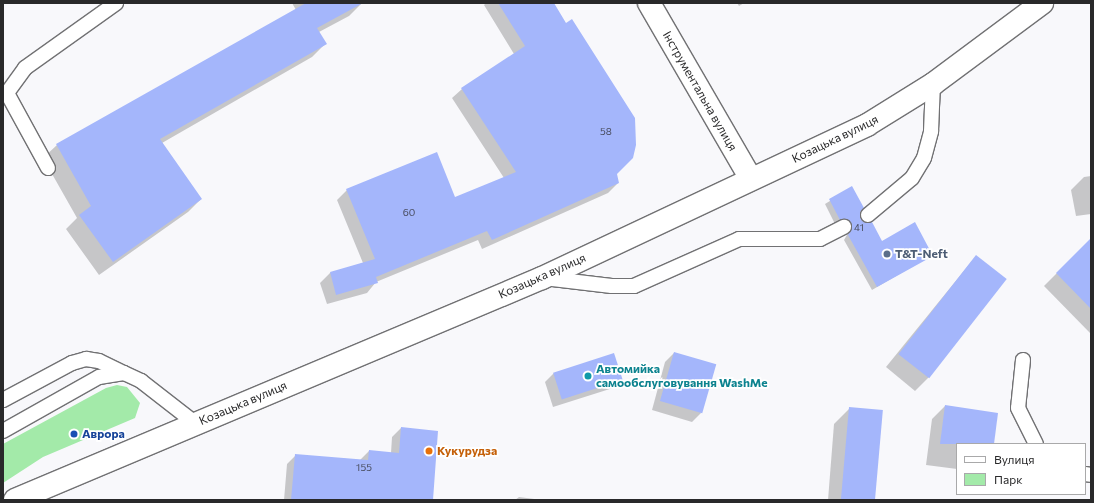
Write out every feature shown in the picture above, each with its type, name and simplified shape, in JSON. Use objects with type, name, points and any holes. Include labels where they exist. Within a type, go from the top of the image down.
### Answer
[{"type":"main road","name":"Інструментальна вулиця","points":[[649,3],[751,179]]},
{"type":"main road","name":"Козацька вулиця","points":[[15,500],[542,278],[867,126],[933,84],[999,38],[1042,3]]},
{"type":"lane","points":[[48,168],[7,93],[25,68],[116,3]]},
{"type":"lane","points":[[868,215],[912,178],[924,158],[931,131],[933,84]]},
{"type":"lane","points":[[542,278],[612,286],[634,286],[739,239],[820,239],[844,227]]},
{"type":"lane","points":[[3,400],[72,363],[86,359],[99,362],[141,381],[169,405],[195,423]]},
{"type":"lane","points":[[1023,360],[1018,408],[1036,443]]},
{"type":"lane","points":[[3,431],[99,377],[124,373]]},
{"type":"green space","points":[[117,385],[127,387],[140,403],[135,418],[43,457],[3,483],[3,444],[106,388]]},
{"type":"building","points":[[306,3],[363,3],[317,28],[327,44],[160,139],[202,199],[113,262],[79,215],[91,206],[56,144]]},
{"type":"building","points":[[498,3],[554,3],[566,23],[572,19],[635,118],[636,145],[633,158],[617,174],[619,183],[492,240],[487,231],[376,277],[378,283],[336,295],[330,272],[375,259],[346,189],[437,152],[455,197],[516,172],[461,88],[525,46]]},
{"type":"building","points":[[852,186],[864,208],[860,212],[861,220],[872,222],[882,241],[915,222],[933,256],[877,287],[848,235],[852,228],[851,223],[845,219],[840,220],[829,199]]},
{"type":"building","points":[[1091,238],[1091,309],[1056,273]]},
{"type":"building","points":[[976,255],[1007,279],[929,378],[898,354]]},
{"type":"building","points":[[674,352],[716,364],[702,413],[660,401]]},
{"type":"building","name":"Автомийка самообслуговування WashMe","points":[[614,353],[623,380],[562,399],[553,373]]},
{"type":"building","points":[[945,405],[998,413],[994,443],[940,444]]},
{"type":"building","points":[[849,407],[883,410],[875,500],[841,500]]},
{"type":"building","points":[[401,427],[438,431],[433,500],[291,500],[295,454],[368,460],[369,450],[399,453]]},
{"type":"place","name":"T&T-Neft","points":[[887,254]]},
{"type":"place","name":"Автомийка самообслуговування WashMe","points":[[588,376]]},
{"type":"place","name":"Аврора","points":[[74,434]]},
{"type":"place","name":"Кукурудза","points":[[429,451]]}]
